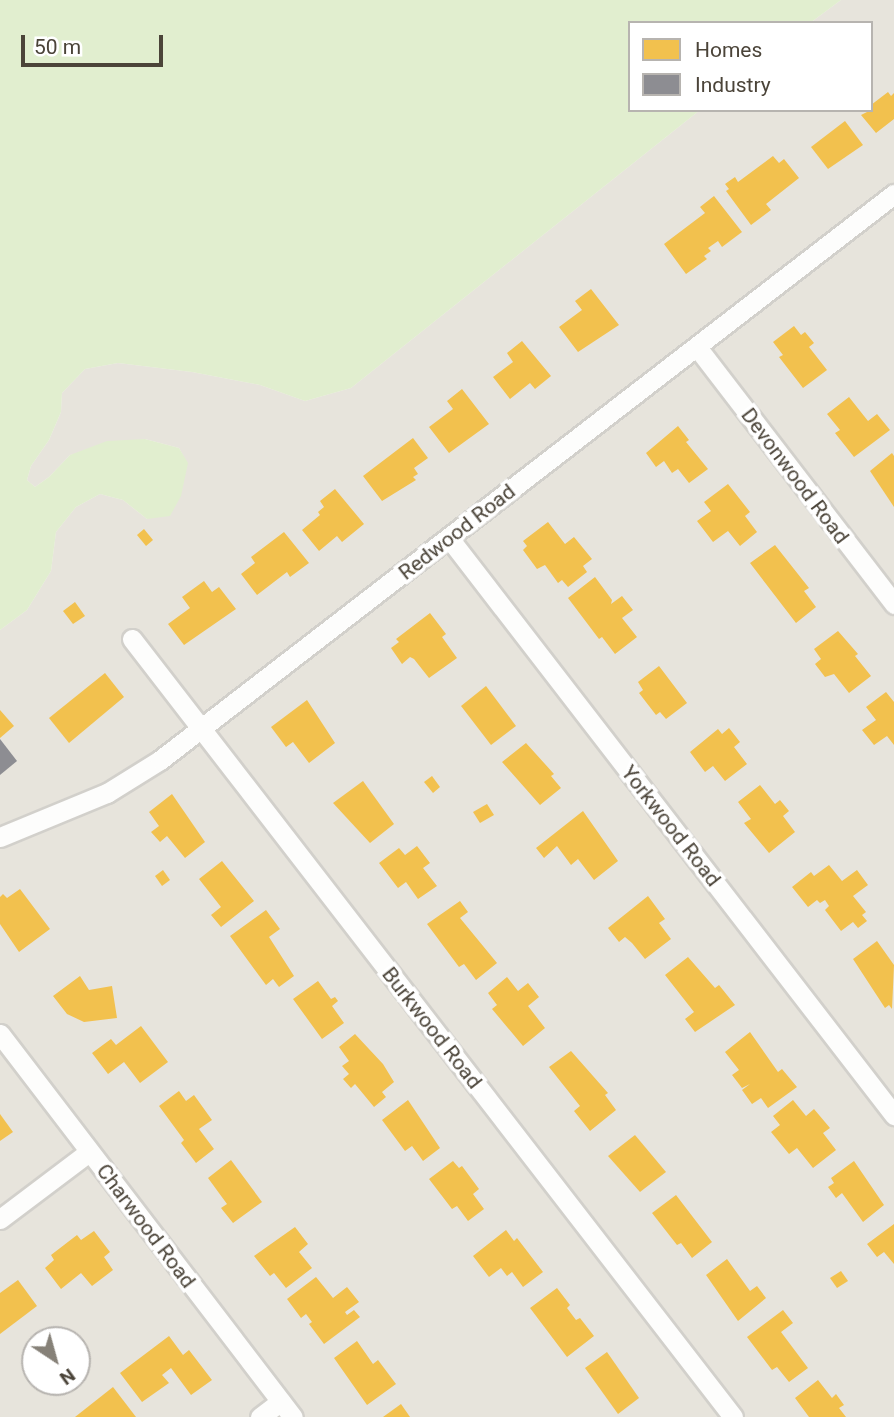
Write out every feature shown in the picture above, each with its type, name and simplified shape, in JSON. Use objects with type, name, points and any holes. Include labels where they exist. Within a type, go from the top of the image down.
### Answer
[{"type":"street","name":"Redwood Road","points":[[0,837],[107,793],[160,760],[894,194]]},
{"type":"street","name":"Devonwood Road","points":[[696,347],[894,604]]},
{"type":"street","name":"Yorkwood Road","points":[[449,538],[894,1115]]},
{"type":"street","name":"Burkwood Road","points":[[132,639],[733,1417]]},
{"type":"street","name":"Charwood Road","points":[[0,1034],[287,1409]]},
{"type":"street","points":[[0,1219],[89,1152]]},
{"type":"street","points":[[260,1417],[287,1409]]},
{"type":"shaded area","points":[[841,0],[894,0],[894,1417],[0,1417],[0,630],[27,610],[51,571],[56,532],[76,507],[100,494],[123,500],[147,519],[187,463],[179,448],[145,439],[70,455],[35,487],[27,480],[31,466],[49,440],[61,412],[62,393],[85,369],[118,363],[192,372],[260,385],[305,401],[351,388],[697,112],[873,112],[873,21],[813,21]]},
{"type":"green space","points":[[0,0],[841,0],[813,21],[628,21],[628,112],[697,112],[351,388],[305,401],[260,385],[192,372],[118,363],[85,369],[62,393],[61,412],[49,440],[31,466],[27,480],[35,487],[70,455],[107,441],[145,439],[179,448],[188,463],[181,496],[170,516],[147,519],[123,500],[100,494],[76,507],[56,532],[51,571],[27,610],[0,630]]},
{"type":"building: Homes","points":[[888,92],[891,96],[894,93],[894,119],[876,133],[861,115],[873,112],[873,103]]},
{"type":"building: Homes","points":[[845,121],[863,145],[828,169],[811,147]]},
{"type":"building: Homes","points":[[773,156],[779,163],[784,159],[799,178],[766,204],[771,210],[751,225],[726,191],[729,189],[725,184],[735,177],[738,182]]},
{"type":"building: Homes","points":[[714,196],[742,232],[722,247],[718,241],[708,248],[711,251],[704,256],[707,259],[686,274],[664,244],[705,213],[700,207]]},
{"type":"building: Homes","points":[[591,289],[619,325],[578,352],[559,327],[582,310],[575,301]]},
{"type":"building: Homes","points":[[794,326],[801,335],[805,332],[814,343],[809,347],[827,370],[803,388],[779,357],[783,355],[773,342]]},
{"type":"building: Homes","points":[[522,341],[551,376],[535,389],[530,383],[510,399],[493,377],[513,362],[507,353]]},
{"type":"building: Homes","points":[[462,389],[489,424],[449,453],[429,427],[453,409],[447,401]]},
{"type":"building: Homes","points":[[849,397],[868,421],[877,414],[890,430],[854,457],[835,433],[840,430],[827,414]]},
{"type":"building: Homes","points":[[678,426],[689,440],[686,442],[708,469],[689,483],[678,469],[672,473],[664,461],[656,467],[646,453]]},
{"type":"building: Homes","points":[[413,438],[428,458],[414,468],[418,474],[413,477],[416,480],[382,501],[363,476]]},
{"type":"building: Homes","points":[[892,453],[894,456],[894,507],[870,471]]},
{"type":"building: Homes","points":[[728,484],[750,512],[745,516],[757,532],[740,546],[728,531],[713,542],[697,521],[711,511],[704,502]]},
{"type":"building: Homes","points":[[335,489],[364,524],[342,542],[337,536],[319,551],[302,530],[320,515],[318,512],[324,507],[320,501]]},
{"type":"building: Homes","points":[[548,522],[565,544],[574,537],[592,559],[583,566],[587,572],[568,587],[562,580],[558,583],[545,565],[537,569],[523,550],[527,546],[523,541]]},
{"type":"building: Homes","points":[[144,529],[153,540],[146,546],[137,535]]},
{"type":"building: Homes","points":[[284,532],[309,563],[290,577],[287,572],[257,595],[241,574],[255,563],[251,557]]},
{"type":"building: Homes","points":[[775,545],[809,588],[804,591],[816,607],[796,623],[750,563]]},
{"type":"building: Homes","points":[[595,577],[612,600],[611,604],[622,596],[633,610],[622,618],[637,637],[615,654],[602,637],[599,639],[568,598]]},
{"type":"building: Homes","points":[[204,581],[212,592],[219,587],[236,609],[184,645],[168,624],[190,608],[182,597]]},
{"type":"building: Homes","points":[[75,602],[85,616],[73,624],[63,611]]},
{"type":"building: Homes","points":[[430,613],[446,634],[442,637],[457,658],[429,678],[414,659],[410,657],[402,664],[391,648],[399,642],[396,639]]},
{"type":"building: Homes","points":[[838,631],[858,654],[855,656],[871,676],[849,693],[834,674],[825,677],[815,664],[821,659],[814,649]]},
{"type":"building: Homes","points":[[659,666],[687,703],[666,719],[660,712],[656,715],[639,693],[643,690],[638,682]]},
{"type":"building: Homes","points":[[105,673],[124,697],[69,743],[49,718]]},
{"type":"building: Homes","points":[[486,686],[516,726],[491,745],[461,706]]},
{"type":"building: Homes","points":[[886,692],[894,702],[894,745],[887,736],[874,745],[862,730],[876,720],[866,707]]},
{"type":"building: Homes","points":[[307,700],[335,743],[309,763],[293,742],[286,747],[271,727]]},
{"type":"building: Homes","points":[[0,710],[14,726],[0,738]]},
{"type":"building: Homes","points":[[729,728],[740,742],[734,747],[747,764],[725,781],[713,766],[705,772],[690,752],[718,729],[722,734]]},
{"type":"building: Homes","points":[[526,743],[554,774],[551,776],[561,788],[540,805],[502,762]]},
{"type":"building: Homes","points":[[432,776],[440,787],[433,793],[424,782]]},
{"type":"building: Homes","points":[[363,781],[394,824],[370,843],[333,803]]},
{"type":"building: Homes","points":[[760,785],[775,804],[780,800],[789,811],[783,816],[795,832],[769,853],[744,823],[751,819],[738,802]]},
{"type":"building: Homes","points":[[172,794],[205,842],[185,858],[167,836],[160,842],[151,832],[159,826],[149,812]]},
{"type":"building: Homes","points":[[487,804],[494,815],[480,823],[473,812]]},
{"type":"building: Homes","points":[[583,811],[618,861],[594,880],[578,859],[571,865],[557,846],[544,858],[536,848]]},
{"type":"building: Homes","points":[[417,846],[430,863],[423,868],[437,886],[418,899],[406,882],[398,888],[379,863],[399,848],[405,855]]},
{"type":"building: Homes","points":[[222,861],[254,901],[221,927],[211,915],[221,907],[199,879]]},
{"type":"building: Homes","points":[[829,865],[842,881],[857,870],[868,885],[853,896],[866,912],[862,915],[867,921],[858,928],[853,922],[841,931],[825,910],[829,906],[825,900],[820,903],[817,900],[808,907],[792,887],[811,872],[814,876]]},
{"type":"building: Homes","points":[[163,870],[170,880],[162,886],[155,876]]},
{"type":"building: Homes","points":[[20,889],[50,929],[19,952],[0,924],[0,897],[3,894],[7,898]]},
{"type":"building: Homes","points":[[648,896],[665,919],[659,923],[671,939],[645,959],[625,937],[619,942],[608,928]]},
{"type":"building: Homes","points":[[460,901],[468,912],[460,918],[497,963],[476,980],[464,964],[459,967],[427,924]]},
{"type":"building: Homes","points":[[266,910],[280,929],[269,937],[294,976],[279,987],[273,979],[266,985],[230,936]]},
{"type":"building: Homes","points":[[877,941],[894,965],[892,1009],[889,1005],[885,1008],[853,959]]},
{"type":"building: Homes","points":[[688,957],[715,988],[719,985],[735,1005],[695,1032],[685,1019],[694,1012],[665,975]]},
{"type":"building: Homes","points":[[80,976],[89,990],[112,986],[117,1018],[84,1022],[67,1014],[53,996]]},
{"type":"building: Homes","points":[[507,977],[518,991],[528,983],[539,997],[528,1006],[545,1028],[523,1046],[492,1009],[497,1005],[488,993]]},
{"type":"building: Homes","points":[[318,981],[331,999],[335,997],[338,1001],[332,1006],[344,1023],[322,1039],[293,999]]},
{"type":"building: Homes","points":[[141,1026],[168,1062],[140,1083],[124,1062],[108,1074],[92,1053],[111,1039],[116,1045]]},
{"type":"building: Homes","points":[[750,1032],[778,1072],[782,1069],[797,1087],[768,1108],[761,1098],[752,1104],[742,1090],[750,1084],[742,1088],[732,1075],[739,1070],[725,1052]]},
{"type":"building: Homes","points":[[355,1034],[383,1064],[394,1082],[382,1092],[386,1097],[374,1107],[355,1084],[351,1088],[343,1079],[349,1074],[342,1066],[349,1061],[339,1047]]},
{"type":"building: Homes","points":[[571,1051],[608,1093],[605,1095],[616,1110],[590,1131],[574,1111],[580,1106],[549,1067]]},
{"type":"building: Homes","points":[[179,1091],[186,1101],[194,1095],[212,1120],[199,1129],[214,1149],[196,1163],[181,1143],[184,1140],[159,1106]]},
{"type":"building: Homes","points":[[408,1100],[440,1148],[423,1161],[412,1146],[405,1151],[382,1120]]},
{"type":"building: Homes","points":[[793,1100],[806,1116],[814,1109],[830,1128],[823,1133],[836,1150],[813,1168],[797,1148],[789,1154],[771,1132],[780,1125],[773,1116]]},
{"type":"building: Homes","points":[[0,1114],[13,1132],[0,1141]]},
{"type":"building: Homes","points":[[635,1135],[666,1172],[640,1192],[608,1156]]},
{"type":"building: Homes","points":[[231,1160],[262,1202],[233,1223],[221,1208],[227,1204],[208,1178]]},
{"type":"building: Homes","points":[[453,1161],[459,1168],[462,1166],[479,1189],[473,1194],[484,1209],[468,1221],[457,1206],[452,1209],[429,1179]]},
{"type":"building: Homes","points":[[854,1161],[884,1205],[863,1222],[842,1193],[836,1198],[828,1187],[834,1183],[831,1178]]},
{"type":"building: Homes","points":[[676,1195],[712,1242],[692,1258],[681,1243],[677,1245],[652,1213]]},
{"type":"building: Homes","points":[[894,1224],[894,1264],[884,1252],[877,1257],[867,1244]]},
{"type":"building: Homes","points":[[295,1227],[308,1244],[299,1252],[312,1268],[286,1288],[274,1273],[270,1276],[254,1256]]},
{"type":"building: Homes","points":[[506,1230],[514,1241],[517,1238],[543,1272],[523,1287],[512,1272],[507,1276],[501,1268],[489,1277],[473,1256]]},
{"type":"building: Homes","points":[[94,1231],[110,1252],[104,1257],[113,1270],[92,1286],[81,1273],[61,1289],[45,1268],[54,1260],[51,1255],[77,1235],[81,1240]]},
{"type":"building: Homes","points":[[727,1259],[750,1291],[757,1286],[766,1298],[738,1321],[706,1275]]},
{"type":"building: Homes","points":[[841,1271],[848,1281],[837,1288],[830,1278]]},
{"type":"building: Homes","points":[[316,1277],[333,1298],[347,1287],[359,1302],[345,1312],[347,1315],[354,1310],[360,1317],[324,1344],[309,1324],[312,1322],[306,1314],[301,1318],[287,1299]]},
{"type":"building: Homes","points":[[18,1280],[37,1306],[0,1334],[0,1293]]},
{"type":"building: Homes","points":[[557,1288],[570,1305],[567,1308],[576,1320],[580,1318],[594,1336],[567,1357],[530,1308]]},
{"type":"building: Homes","points":[[783,1310],[793,1323],[781,1332],[808,1368],[789,1382],[777,1367],[772,1370],[747,1337]]},
{"type":"building: Homes","points":[[169,1336],[183,1355],[189,1350],[212,1380],[191,1395],[171,1368],[162,1375],[169,1383],[142,1402],[120,1373]]},
{"type":"building: Homes","points":[[357,1341],[373,1364],[378,1360],[396,1384],[367,1405],[334,1358]]},
{"type":"building: Homes","points":[[607,1352],[639,1398],[618,1414],[585,1368]]},
{"type":"building: Homes","points":[[818,1380],[832,1398],[836,1394],[844,1405],[839,1408],[846,1417],[809,1417],[795,1398]]},
{"type":"building: Homes","points":[[113,1387],[136,1417],[75,1417]]},
{"type":"building: Homes","points":[[401,1404],[410,1417],[383,1417]]},
{"type":"building: Industry","points":[[0,739],[17,761],[0,775]]}]
